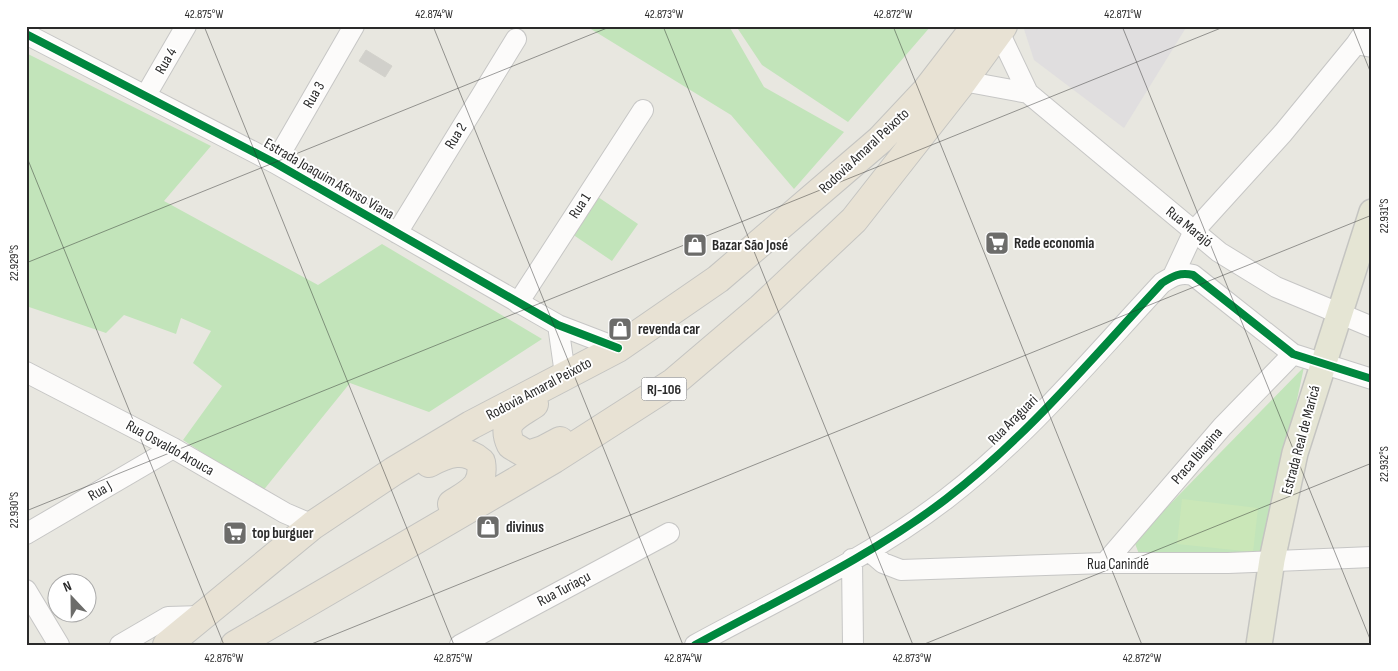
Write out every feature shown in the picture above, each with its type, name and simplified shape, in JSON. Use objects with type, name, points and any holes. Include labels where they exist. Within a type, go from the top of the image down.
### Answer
[{"type":"highway","name":"Rodovia Amaral Peixoto","points":[[235,645],[539,468],[674,382],[780,291],[854,220],[964,81],[993,28]]},
{"type":"highway","name":"Rodovia Amaral Peixoto","points":[[172,640],[313,525],[402,466],[471,425],[565,374],[618,348],[702,291],[880,140],[926,91],[993,28]]},
{"type":"highway","points":[[702,291],[686,312],[638,346],[533,404],[515,417],[508,424],[506,431],[511,445],[528,455],[543,450],[594,422],[674,370],[748,309],[780,291]]},
{"type":"highway","points":[[172,640],[203,626],[306,547],[407,476],[438,458],[466,452],[481,462],[483,475],[476,488],[314,588],[282,616]]},
{"type":"main road","name":"Estrada Real de Maricá","points":[[1260,645],[1272,560],[1295,453],[1372,212]]},
{"type":"street","name":"Rua 4","points":[[146,95],[186,26]]},
{"type":"street","name":"Rua 3","points":[[275,163],[354,26]]},
{"type":"street","points":[[1173,276],[1194,231],[1364,45],[1368,26]]},
{"type":"street","name":"Rua Marajó","points":[[993,28],[1028,94],[1219,252],[1276,286],[1340,315],[1372,327]]},
{"type":"street","name":"Estrada Joaquim Afonso Viana","points":[[26,34],[275,163],[558,326],[618,348]]},
{"type":"street","name":"Rua 2","points":[[397,233],[516,39]]},
{"type":"street","name":"Rua Marajó","points":[[964,81],[1028,94]]},
{"type":"street","name":"Rua 1","points":[[518,302],[642,110]]},
{"type":"street","points":[[1173,276],[1183,273],[1193,276],[1293,354],[1372,379]]},
{"type":"street","name":"Rua Araguari","points":[[695,645],[861,556],[945,500],[1015,440],[1162,283],[1173,276]]},
{"type":"street","points":[[558,326],[565,374]]},
{"type":"street","name":"Praca Ibiapina","points":[[1106,563],[1222,427],[1293,354]]},
{"type":"street","name":"Rua Osvaldo Arouca","points":[[26,372],[173,448],[285,513],[313,525]]},
{"type":"street","name":"Rua J","points":[[26,534],[173,448]]},
{"type":"street","name":"Rua Turiaçu","points":[[460,645],[669,533]]},
{"type":"street","points":[[854,645],[861,556]]},
{"type":"street","name":"Rua Canindé","points":[[861,556],[901,570],[1106,563],[1228,563],[1372,557]]},
{"type":"street","points":[[26,590],[59,645]]},
{"type":"street","points":[[120,645],[168,617],[202,616]]},
{"type":"shaded area","points":[[1023,26],[1187,26],[1124,128],[1034,60]]},
{"type":"green space","points":[[586,26],[729,26],[764,87],[844,132],[794,189],[731,115]]},
{"type":"green space","points":[[736,26],[931,26],[848,122],[762,65]]},
{"type":"green space","points":[[26,53],[211,146],[164,201],[318,285],[382,244],[542,339],[429,412],[350,383],[262,492],[183,440],[222,386],[193,363],[211,331],[181,318],[176,334],[124,315],[106,333],[26,306]]},
{"type":"green space","points":[[598,197],[638,224],[612,261],[572,234]]},
{"type":"green space","points":[[1304,367],[1264,554],[1139,554],[1134,541]]},
{"type":"green space","points":[[1182,499],[1258,508],[1253,552],[1177,544]]},
{"type":"building","points":[[366,50],[392,66],[385,77],[359,61]]},
{"type":"cycle path","points":[[26,34],[275,163],[558,325],[618,348]]},
{"type":"cycle path","points":[[695,645],[855,559],[917,520],[946,499],[976,475],[1032,423],[1162,283],[1180,274],[1193,275],[1293,354],[1372,379]]},
{"type":"place","name":"Rede economia","points":[[997,243]]},
{"type":"place","name":"Bazar São José","points":[[695,245]]},
{"type":"place","name":"revenda car","points":[[620,329]]},
{"type":"place","name":"divinus","points":[[488,527]]},
{"type":"place","name":"top burguer","points":[[235,533]]}]
